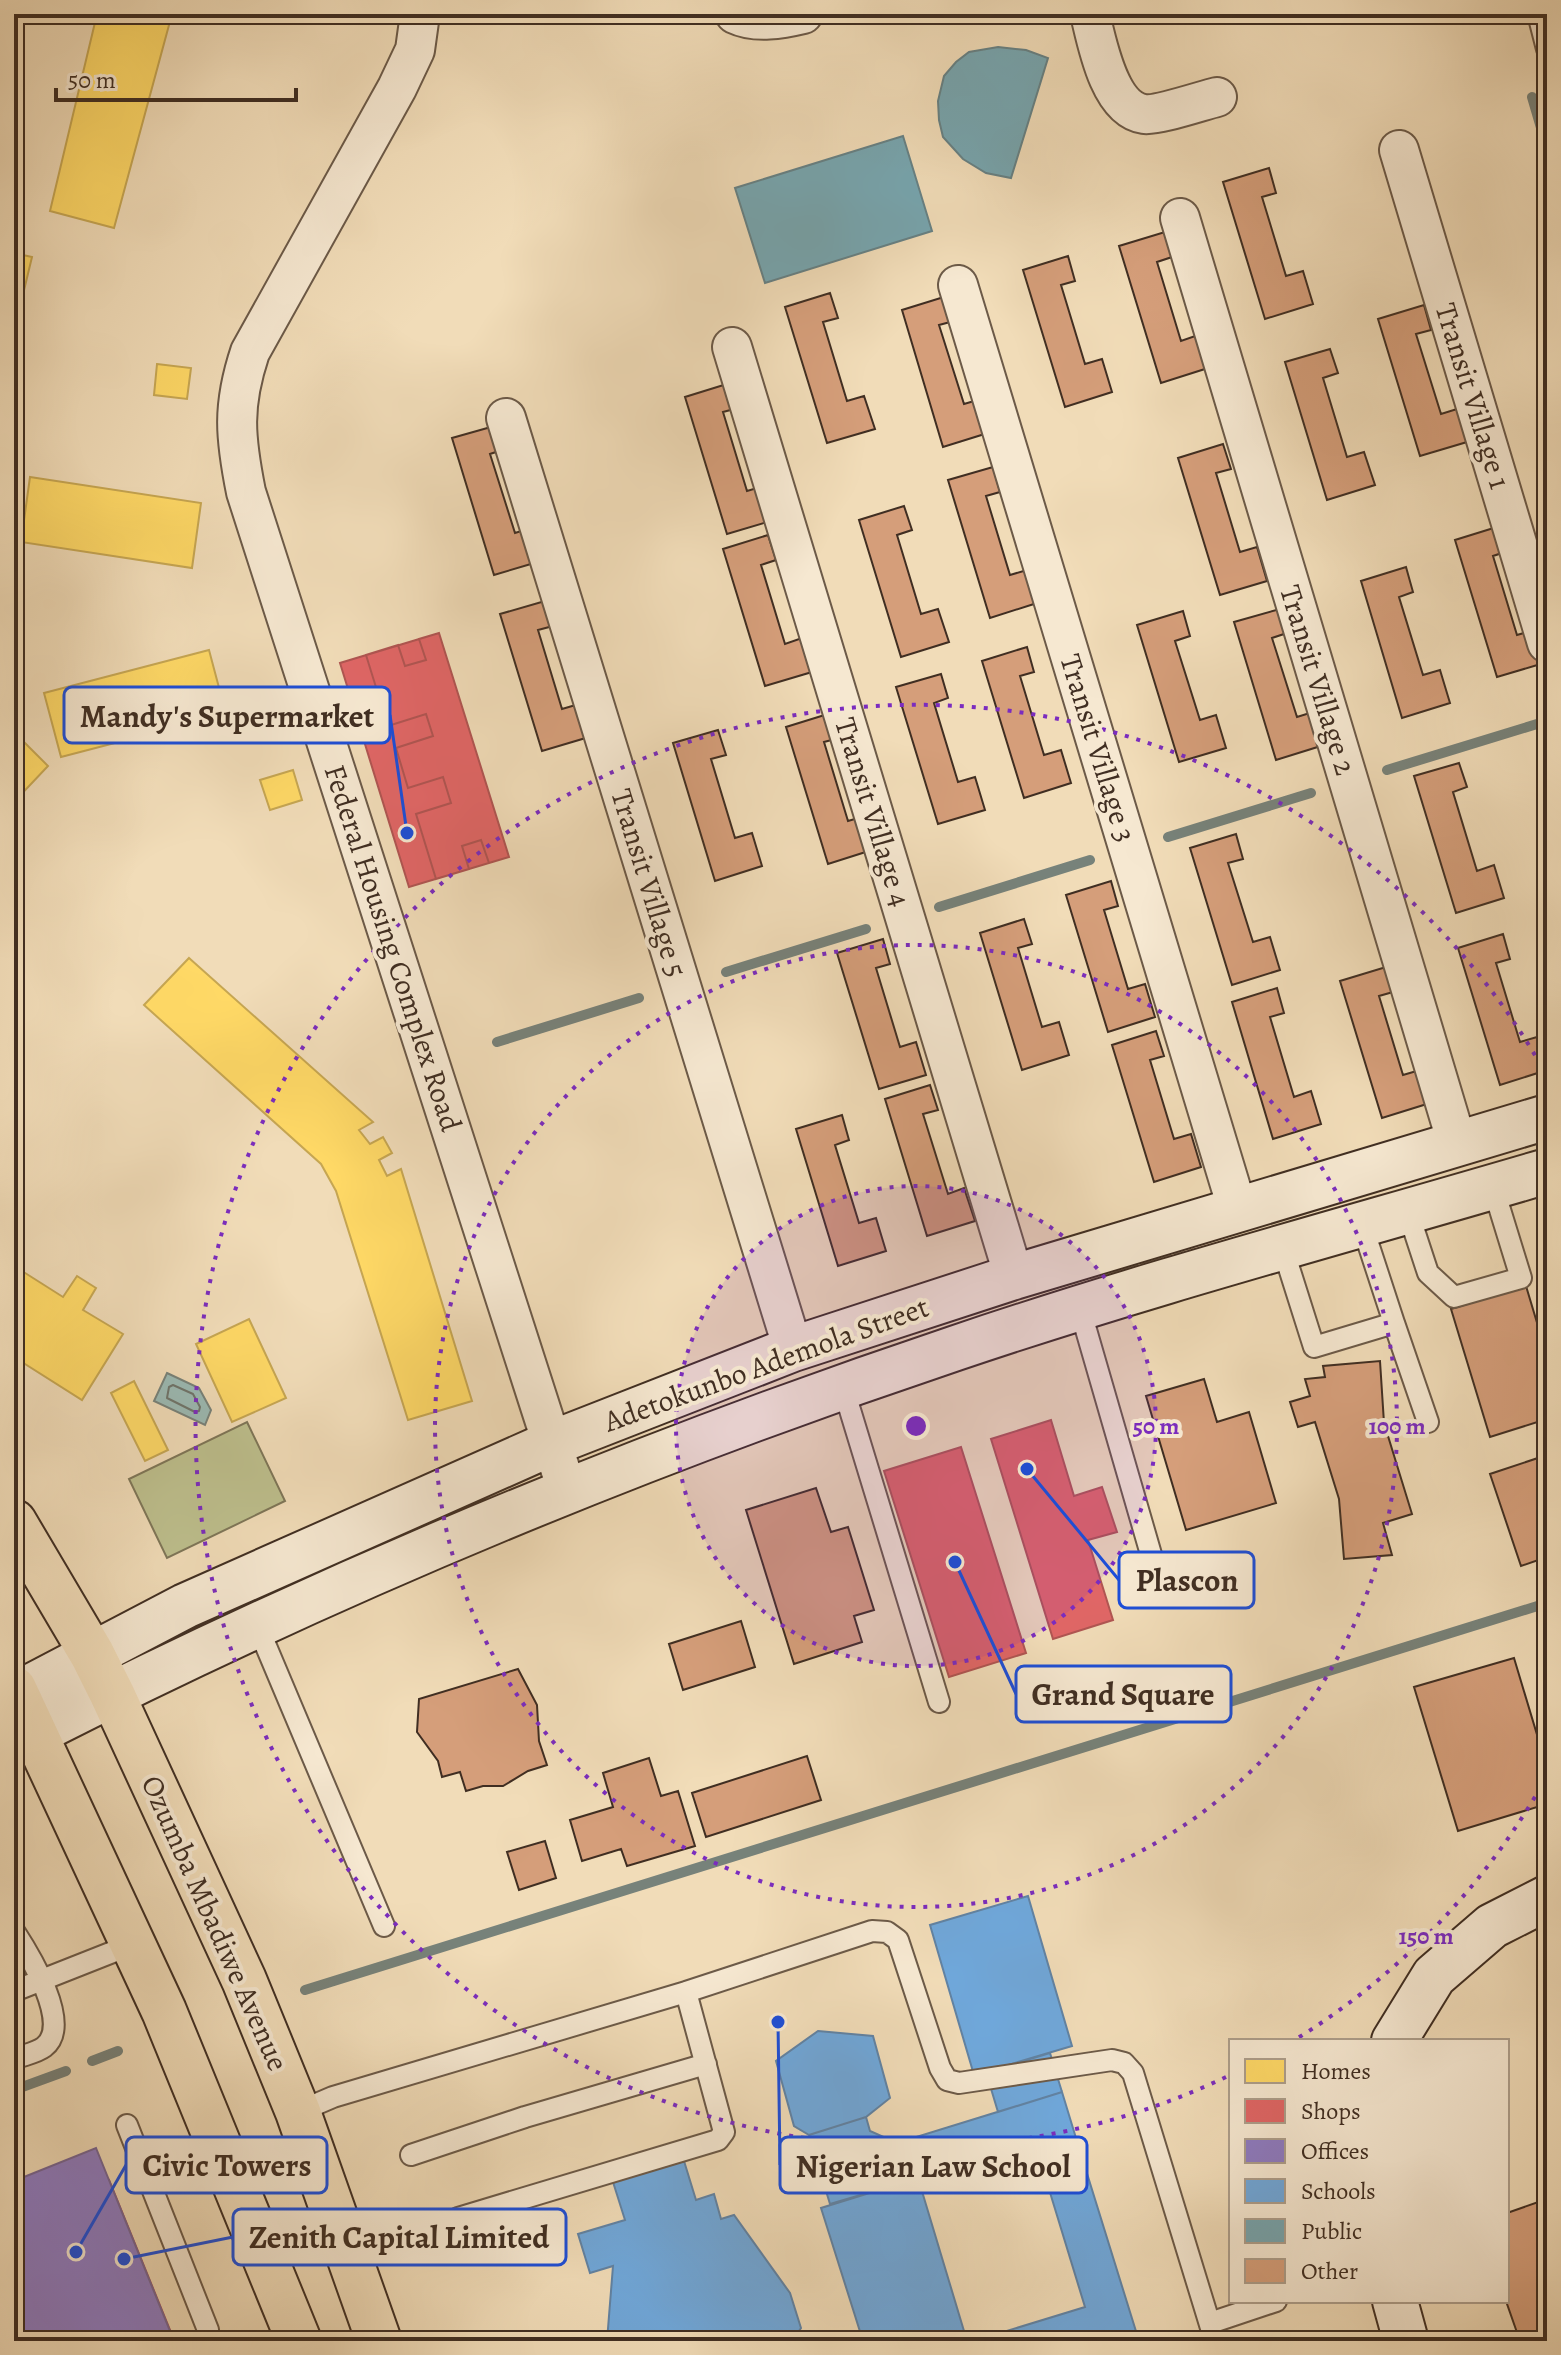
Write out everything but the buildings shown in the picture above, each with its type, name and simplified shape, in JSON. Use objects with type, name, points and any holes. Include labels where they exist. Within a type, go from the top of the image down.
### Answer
[{"type":"highway","name":"Ozumba Mbadiwe Avenue","points":[[14,1522],[92,1654],[244,1980],[298,2112],[379,2341]]},
{"type":"highway","points":[[21,1710],[164,2011],[299,2341]]},
{"type":"main road","name":"Adetokunbo Ademola Street","points":[[21,1710],[92,1654],[185,1606],[550,1444],[793,1349],[1014,1277],[1547,1117]]},
{"type":"main road","name":"Adetokunbo Ademola Street","points":[[21,1710],[112,1694],[184,1657],[567,1490],[843,1387],[1080,1309],[1547,1171]]},
{"type":"main road","points":[[1395,2039],[1434,1976],[1492,1926],[1547,1898]]},
{"type":"main road","points":[[1396,2303],[1406,2341]]},
{"type":"street","name":"Federal Housing Complex Road","points":[[420,14],[415,50],[397,88],[250,352],[239,385],[236,417],[238,452],[246,492],[567,1490]]},
{"type":"street","points":[[735,14],[743,18],[779,19],[803,14]]},
{"type":"street","points":[[1090,14],[1119,101],[1131,110],[1146,115],[1217,97]]},
{"type":"street","name":"Transit Village 1","points":[[1399,150],[1547,643]]},
{"type":"street","name":"Transit Village 2","points":[[1180,218],[1457,1143]]},
{"type":"street","name":"Transit Village 3","points":[[958,285],[1238,1211]]},
{"type":"street","name":"Transit Village 4","points":[[732,347],[1014,1277]]},
{"type":"street","name":"Transit Village 5","points":[[506,418],[793,1349]]},
{"type":"lane","points":[[1538,14],[1547,49]]},
{"type":"lane","points":[[1408,1212],[1428,1273],[1454,1297],[1521,1278],[1493,1187]]},
{"type":"lane","points":[[1362,1225],[1428,1422]]},
{"type":"lane","points":[[1283,1249],[1314,1347],[1394,1323]]},
{"type":"lane","points":[[1080,1309],[1159,1582]]},
{"type":"lane","points":[[843,1387],[939,1702]]},
{"type":"lane","points":[[257,1625],[384,1926]]},
{"type":"lane","points":[[14,1931],[41,1980],[56,2021],[52,2036],[44,2047],[14,2059]]},
{"type":"lane","points":[[298,2112],[333,2097],[686,1992],[872,1931],[887,1932],[898,1940],[940,2068],[947,2080],[959,2083],[1112,2060],[1124,2063],[1133,2073],[1212,2332],[1272,2303]]},
{"type":"lane","points":[[14,1991],[133,1944]]},
{"type":"lane","points":[[458,2218],[718,2140],[724,2132],[686,1992]]},
{"type":"lane","points":[[411,2155],[525,2117],[706,2064]]},
{"type":"lane","points":[[127,2125],[208,2330],[209,2341]]},
{"type":"green space","points":[[247,1422],[285,1501],[167,1558],[129,1479]]},
{"type":"water","points":[[167,1373],[199,1388],[211,1410],[205,1425],[154,1401]]},
{"type":"waterway","points":[[1532,97],[1547,148]]},
{"type":"waterway","points":[[1387,770],[1537,724]]},
{"type":"waterway","points":[[1168,837],[1311,793]]},
{"type":"waterway","points":[[939,907],[1090,860]]},
{"type":"waterway","points":[[726,972],[866,929]]},
{"type":"waterway","points":[[497,1042],[639,998]]},
{"type":"waterway","points":[[305,1990],[1547,1603]]},
{"type":"waterway","points":[[92,2061],[118,2051]]},
{"type":"waterway","points":[[14,2090],[66,2071]]},
{"type":"place","name":"Mandy's Supermarket","points":[[407,833]]},
{"type":"place","name":"Plascon","points":[[1027,1469]]},
{"type":"place","name":"Grand Square","points":[[955,1562]]},
{"type":"place","name":"Nigerian Law School","points":[[778,2022]]},
{"type":"place","name":"Civic Towers","points":[[76,2252]]},
{"type":"place","name":"Zenith Capital Limited","points":[[124,2259]]}]
